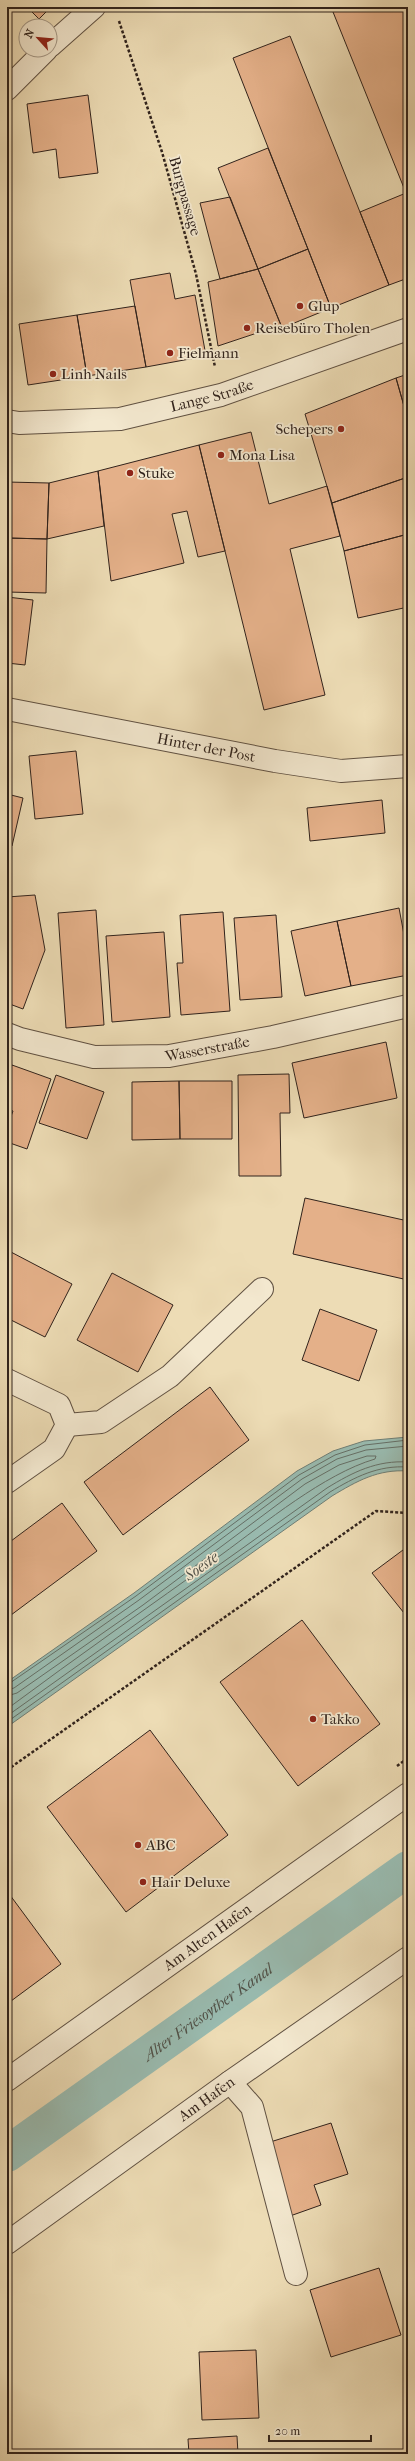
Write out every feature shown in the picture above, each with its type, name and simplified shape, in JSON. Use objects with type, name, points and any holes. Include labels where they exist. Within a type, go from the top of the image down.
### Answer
[{"type":"street","points":[[58,38],[94,7]]},
{"type":"street","points":[[7,89],[38,58]]},
{"type":"street","name":"Lange Straße","points":[[7,421],[19,423],[120,419],[221,395],[408,330]]},
{"type":"street","name":"Hinter der Post","points":[[7,709],[275,761],[341,771],[408,766]]},
{"type":"street","name":"Wasserstraße","points":[[7,1034],[20,1039],[94,1057],[169,1056],[274,1036],[408,1006]]},
{"type":"street","points":[[67,1425],[101,1422],[170,1376],[262,1289]]},
{"type":"street","points":[[7,1380],[59,1405],[67,1425]]},
{"type":"street","points":[[7,1482],[54,1449],[67,1425]]},
{"type":"street","name":"Am Alten Hafen","points":[[7,2080],[408,1794]]},
{"type":"street","name":"Am Hafen","points":[[7,2243],[230,2082],[408,1958]]},
{"type":"street","points":[[230,2082],[252,2106],[296,2274]]},
{"type":"path","name":"Burgpassage","points":[[118,17],[162,152],[196,274],[221,395]]},
{"type":"path","points":[[7,1770],[376,1511],[408,1513]]},
{"type":"water","name":"Soeste","points":[[408,1437],[408,1471],[377,1474],[350,1485],[332,1496],[7,1727],[7,1682],[134,1593],[297,1471],[333,1451],[364,1441]]},
{"type":"building","points":[[27,7],[51,7],[40,18],[38,18]]},
{"type":"building","points":[[331,7],[408,7],[408,197],[406,193]]},
{"type":"building","points":[[290,36],[389,285],[331,308],[233,58]]},
{"type":"building","points":[[88,95],[98,173],[59,178],[56,149],[33,153],[27,104]]},
{"type":"building","points":[[268,148],[308,249],[258,269],[218,168]]},
{"type":"building","points":[[406,193],[408,278],[389,285],[360,212]]},
{"type":"building","points":[[230,197],[258,269],[220,279],[200,203]]},
{"type":"building","points":[[308,249],[331,308],[282,328],[258,269]]},
{"type":"building","points":[[258,269],[281,325],[218,346],[208,282]]},
{"type":"building","points":[[170,273],[175,299],[195,295],[206,356],[146,367],[130,280]]},
{"type":"building","points":[[135,306],[146,367],[87,376],[77,315]]},
{"type":"building","points":[[77,315],[87,376],[28,385],[19,324]]},
{"type":"building","points":[[408,374],[408,420],[396,378]]},
{"type":"building","points":[[396,378],[408,420],[408,477],[332,503],[305,414]]},
{"type":"building","points":[[251,432],[269,504],[327,486],[340,536],[290,549],[325,695],[264,710],[199,445]]},
{"type":"building","points":[[199,445],[225,551],[198,557],[187,511],[172,514],[184,563],[111,581],[98,471]]},
{"type":"building","points":[[98,471],[104,526],[47,539],[49,483]]},
{"type":"building","points":[[408,477],[408,534],[344,551],[332,503]]},
{"type":"building","points":[[7,482],[49,483],[47,539],[7,538]]},
{"type":"building","points":[[408,534],[408,607],[358,618],[344,551]]},
{"type":"building","points":[[7,538],[47,539],[46,593],[7,592]]},
{"type":"building","points":[[7,597],[33,600],[25,665],[7,663]]},
{"type":"building","points":[[76,751],[83,814],[35,819],[29,756]]},
{"type":"building","points":[[7,794],[23,798],[12,846],[7,845]]},
{"type":"building","points":[[382,800],[385,833],[310,841],[307,808]]},
{"type":"building","points":[[35,895],[45,950],[23,1009],[7,1003],[7,897]]},
{"type":"building","points":[[399,908],[408,956],[408,975],[351,986],[337,921]]},
{"type":"building","points":[[96,910],[104,1025],[66,1028],[58,913]]},
{"type":"building","points":[[223,912],[230,1011],[181,1015],[177,963],[183,963],[180,915]]},
{"type":"building","points":[[276,915],[282,997],[240,1000],[234,918]]},
{"type":"building","points":[[337,921],[351,986],[305,996],[291,931]]},
{"type":"building","points":[[164,932],[170,1017],[112,1022],[106,936]]},
{"type":"building","points":[[386,1042],[397,1098],[304,1118],[292,1063]]},
{"type":"building","points":[[12,1065],[51,1079],[27,1149],[7,1142],[7,1127],[13,1111],[7,1109],[7,1079]]},
{"type":"building","points":[[289,1074],[290,1113],[280,1113],[281,1176],[239,1176],[238,1075]]},
{"type":"building","points":[[56,1075],[104,1092],[87,1139],[39,1123]]},
{"type":"building","points":[[179,1081],[232,1081],[232,1139],[180,1139]]},
{"type":"building","points":[[179,1081],[180,1139],[132,1140],[132,1082]]},
{"type":"building","points":[[305,1198],[408,1221],[408,1280],[293,1254]]},
{"type":"building","points":[[9,1251],[72,1284],[45,1337],[7,1318],[7,1256]]},
{"type":"building","points":[[112,1273],[173,1305],[138,1372],[77,1340]]},
{"type":"building","points":[[320,1309],[377,1330],[359,1381],[302,1360]]},
{"type":"building","points":[[210,1387],[249,1440],[123,1535],[84,1482]]},
{"type":"building","points":[[62,1503],[97,1551],[7,1618],[7,1544]]},
{"type":"building","points":[[408,1547],[408,1618],[372,1573]]},
{"type":"building","points":[[302,1620],[380,1724],[298,1786],[220,1682]]},
{"type":"building","points":[[150,1730],[228,1835],[126,1912],[47,1807]]},
{"type":"building","points":[[7,1891],[61,1964],[7,2004]]},
{"type":"building","points":[[331,2123],[348,2174],[314,2185],[321,2205],[290,2216],[267,2143]]},
{"type":"building","points":[[379,2268],[401,2335],[331,2357],[310,2290]]},
{"type":"building","points":[[256,2350],[259,2418],[202,2420],[199,2352]]},
{"type":"building","points":[[237,2436],[238,2454],[189,2454],[188,2439]]},
{"type":"waterway","name":"Alter Friesoyther Kanal","points":[[7,2154],[408,1869]]},
{"type":"place","name":"Glup","points":[[300,306]]},
{"type":"place","name":"Reisebüro Tholen","points":[[247,328]]},
{"type":"place","name":"Fielmann","points":[[170,353]]},
{"type":"place","name":"Linh Nails","points":[[53,374]]},
{"type":"place","name":"Schepers","points":[[341,429]]},
{"type":"place","name":"Mona Lisa","points":[[221,455]]},
{"type":"place","name":"Stuke","points":[[130,473]]},
{"type":"place","name":"Takko","points":[[313,1719]]},
{"type":"place","name":"ABC","points":[[138,1845]]},
{"type":"place","name":"Hair Deluxe","points":[[143,1882]]}]
